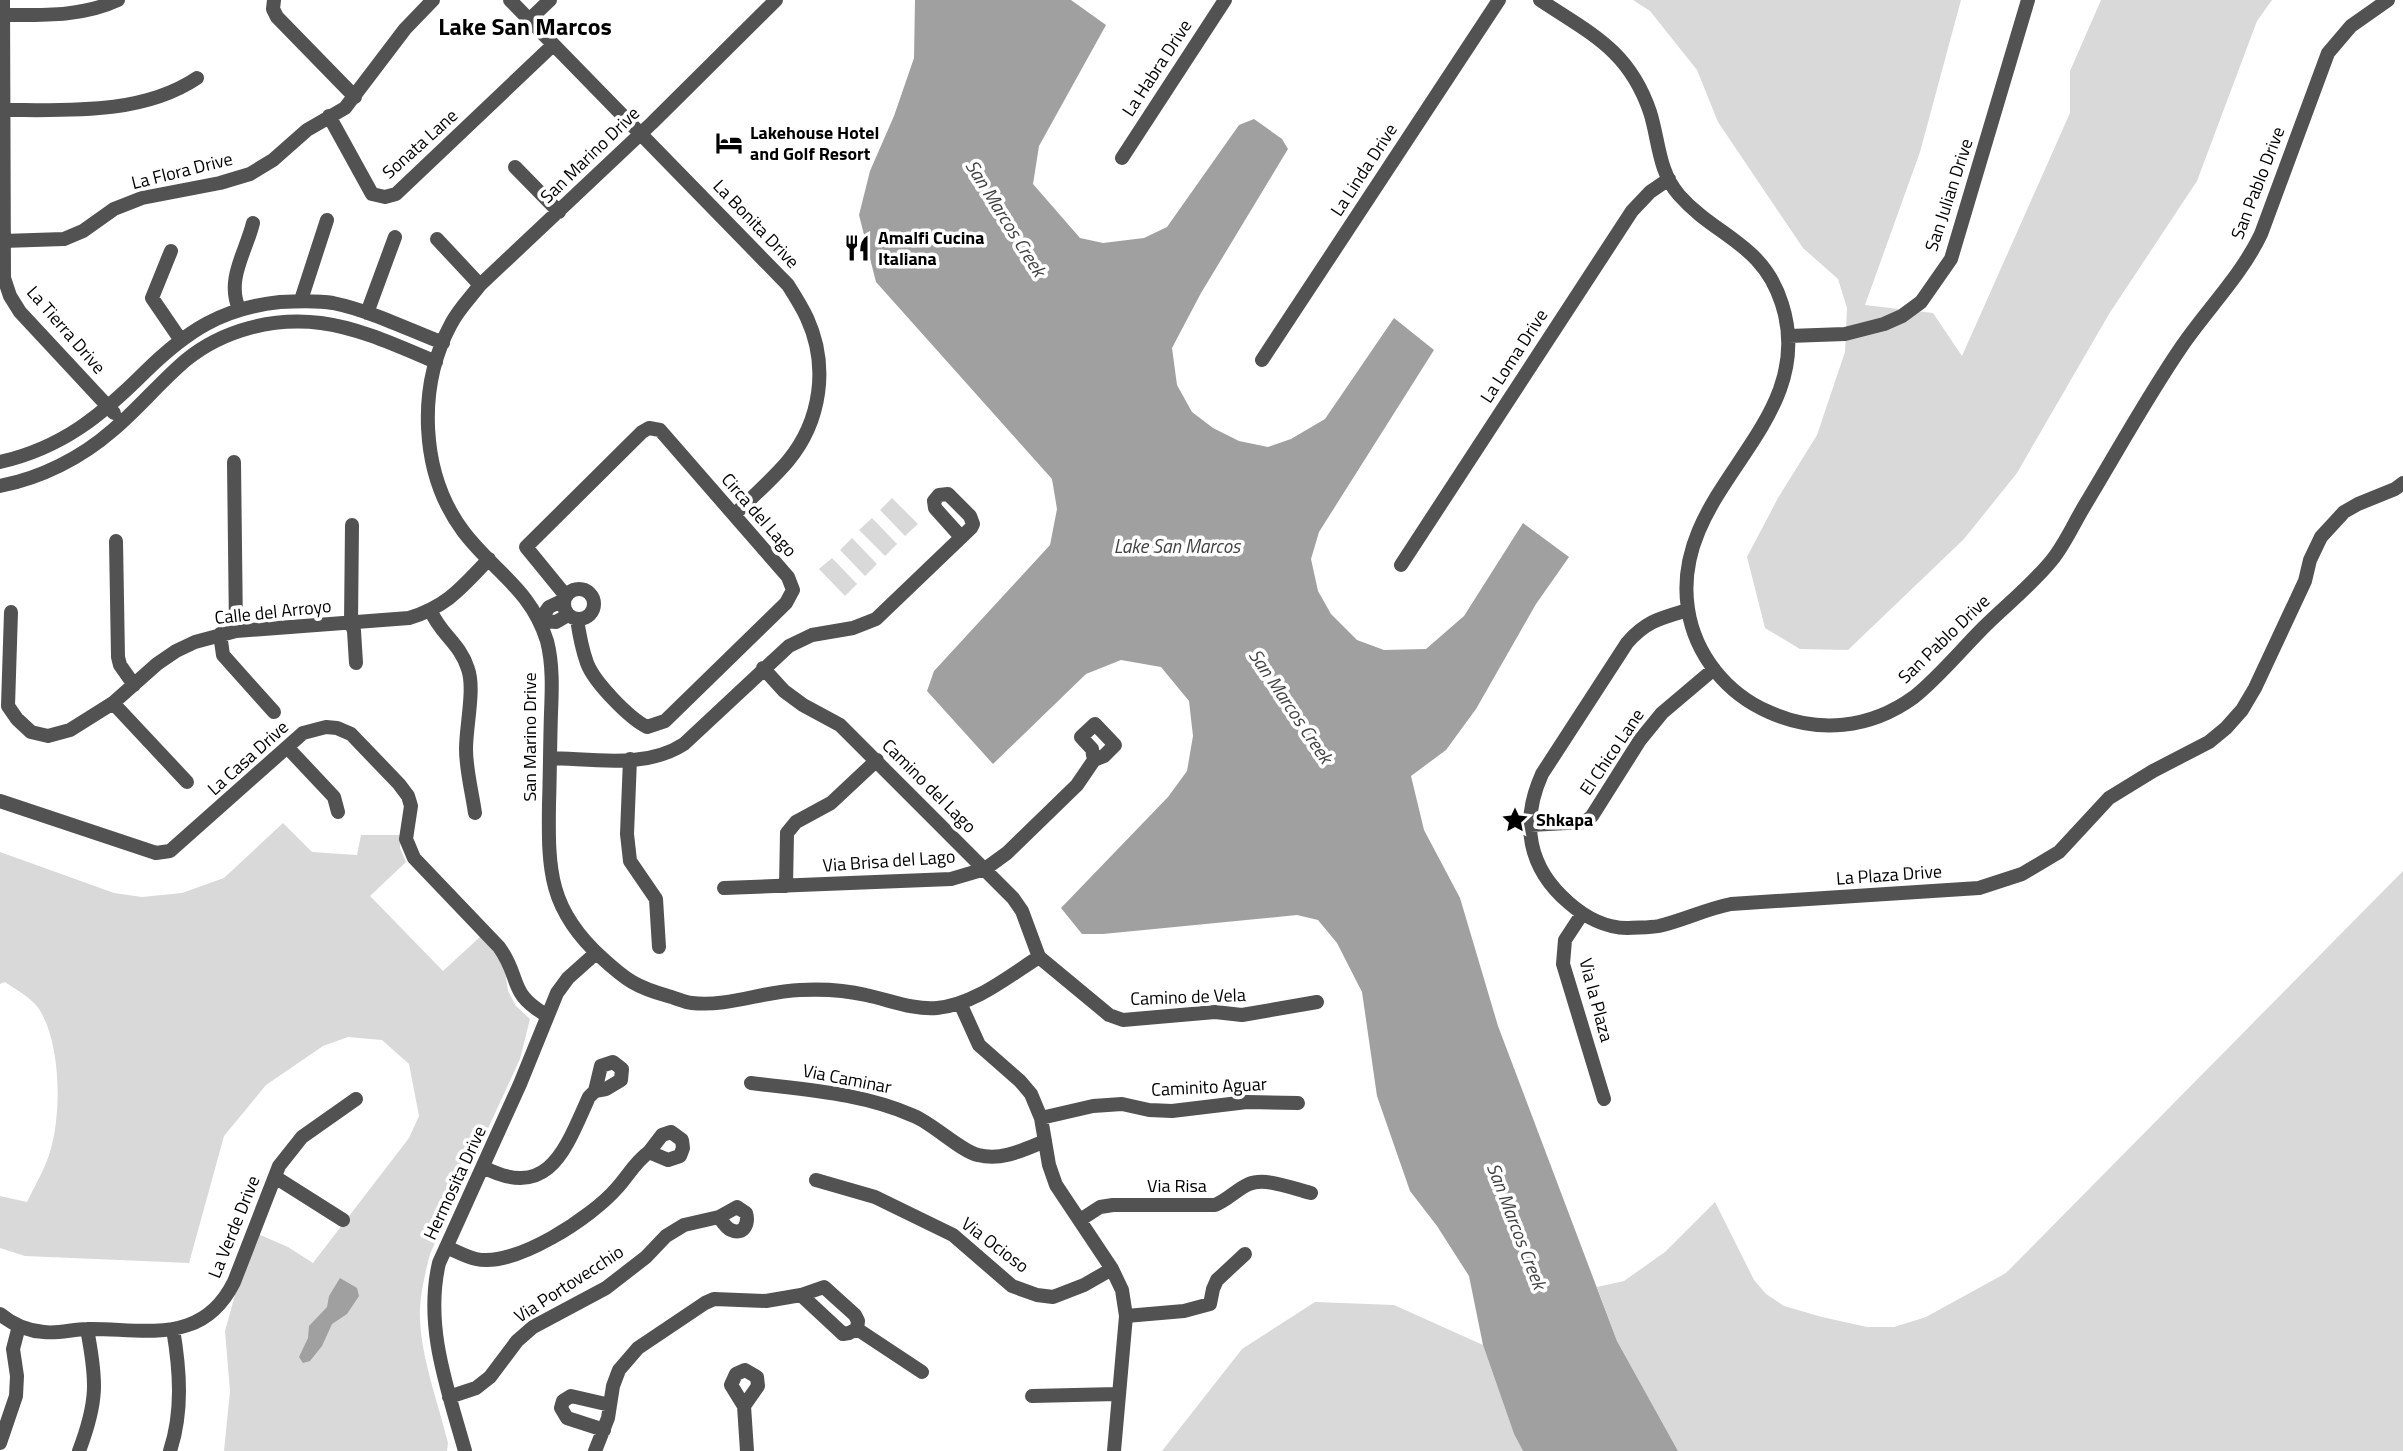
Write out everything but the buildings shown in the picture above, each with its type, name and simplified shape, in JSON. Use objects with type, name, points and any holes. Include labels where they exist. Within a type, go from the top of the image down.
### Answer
[{"type":"street","points":[[3,7],[55,15],[102,7],[118,0]]},
{"type":"street","points":[[274,0],[273,9],[277,17],[355,97]]},
{"type":"street","name":"La Flora Drive","points":[[3,241],[64,239],[114,209],[142,198],[220,183],[250,174],[273,160],[307,131],[345,108],[405,29],[433,0]]},
{"type":"street","name":"La Bonita Drive","points":[[510,0],[788,285],[808,320],[820,372],[818,402],[806,436],[788,461],[734,515]]},
{"type":"street","points":[[529,20],[550,0]]},
{"type":"street","name":"San Marino Drive","points":[[776,0],[642,133],[480,285],[451,323],[432,377],[428,430],[434,466],[455,519],[468,537],[526,598],[540,620],[548,646],[552,683],[550,874],[568,919],[580,936],[629,982],[641,989],[692,1003],[743,1001],[800,990],[839,991],[918,1009],[939,1008],[960,1003],[979,994],[1039,957]]},
{"type":"street","name":"La Habra Drive","points":[[1122,158],[1225,0]]},
{"type":"street","name":"La Linda Drive","points":[[1262,360],[1499,0]]},
{"type":"street","name":"San Pablo Drive","points":[[1540,0],[1611,48],[1638,80],[1651,116],[1660,158],[1676,192],[1692,208],[1747,248],[1773,279],[1783,306],[1789,336],[1787,370],[1777,402],[1700,523],[1687,573],[1688,610],[1704,657],[1742,698],[1794,723],[1818,726],[1846,725],[1882,715],[1914,696],[2052,559],[2182,346],[2250,257],[2329,53],[2351,26],[2388,0]]},
{"type":"street","name":"San Julian Drive","points":[[1789,336],[1845,334],[1884,324],[1902,316],[1921,302],[1951,259],[2028,0]]},
{"type":"street","name":"La Tierra Drive","points":[[3,7],[4,278],[10,296],[27,320],[122,422]]},
{"type":"street","name":"Sonata Lane","points":[[329,116],[372,194],[384,197],[396,194],[553,45]]},
{"type":"street","points":[[3,110],[80,110],[112,107],[177,92],[197,78]]},
{"type":"street","points":[[515,167],[559,212]]},
{"type":"street","name":"La Loma Drive","points":[[1401,565],[1632,211],[1650,192],[1669,178]]},
{"type":"street","points":[[301,300],[327,220]]},
{"type":"street","points":[[239,309],[234,297],[235,276],[253,223]]},
{"type":"street","points":[[367,313],[395,237]]},
{"type":"street","points":[[437,239],[480,285]]},
{"type":"street","points":[[171,251],[152,298],[180,339]]},
{"type":"street","points":[[0,462],[46,448],[74,434],[109,406],[180,339],[216,318],[239,309],[301,300],[332,303],[367,313],[443,343]]},
{"type":"street","points":[[0,486],[41,474],[76,457],[122,422],[188,359],[217,341],[260,325],[308,322],[336,326],[436,362]]},
{"type":"street","name":"Circa del Lago","points":[[649,428],[660,430],[788,577],[793,590],[786,603],[665,721],[647,727],[637,722],[593,674],[586,661],[569,607],[526,547],[649,428]]},
{"type":"street","points":[[234,462],[236,631]]},
{"type":"street","name":"La Plaza Drive","points":[[1688,610],[1653,620],[1627,643],[1535,789],[1530,825],[1532,845],[1539,867],[1554,890],[1582,914],[1607,925],[1624,928],[1659,926],[1709,908],[1731,904],[1979,888],[2022,874],[2059,852],[2109,798],[2209,742],[2226,728],[2242,710],[2255,688],[2305,581],[2310,560],[2321,537],[2344,512],[2403,483]]},
{"type":"street","points":[[352,525],[351,623],[356,663]]},
{"type":"street","points":[[550,758],[630,760],[651,758],[673,751],[684,744],[789,646],[812,635],[853,628],[876,618],[961,537]]},
{"type":"street","points":[[116,541],[118,657],[135,685]]},
{"type":"street","name":"Calle del Arroyo","points":[[11,612],[8,706],[31,732],[48,736],[70,730],[113,704],[176,650],[236,631],[409,618],[431,611],[457,592],[489,558]]},
{"type":"street","points":[[540,620],[556,622],[569,607]]},
{"type":"street","points":[[431,611],[437,624],[461,650],[469,671],[471,688],[466,753],[475,813]]},
{"type":"street","points":[[220,634],[223,654],[274,712]]},
{"type":"street","name":"Camino del Lago","points":[[763,668],[784,691],[803,705],[840,725],[985,869],[1022,911],[1039,957]]},
{"type":"street","name":"El Chico Lane","points":[[1530,825],[1585,822],[1592,816],[1640,740],[1662,713],[1714,669]]},
{"type":"street","points":[[113,704],[187,782]]},
{"type":"street","name":"La Casa Drive","points":[[0,801],[156,853],[170,851],[303,733],[315,729],[337,728],[351,734],[408,796],[412,814],[406,839],[414,858],[499,947],[509,961],[517,990],[530,1006],[547,1016]]},
{"type":"street","points":[[287,747],[334,797],[338,812]]},
{"type":"street","points":[[630,760],[627,834],[631,861],[656,899],[659,947]]},
{"type":"street","points":[[786,886],[787,833],[791,827],[831,803],[877,760]]},
{"type":"street","name":"Via Brisa del Lago","points":[[724,888],[951,879],[985,869],[1007,853],[1077,785],[1094,760]]},
{"type":"street","name":"Via la Plaza","points":[[1582,914],[1566,940],[1563,964],[1604,1099]]},
{"type":"street","name":"Hermosita Drive","points":[[465,1451],[449,1397],[435,1328],[433,1302],[436,1275],[557,993],[568,978],[596,953]]},
{"type":"street","name":"Camino de Vela","points":[[1039,957],[1109,1015],[1123,1020],[1215,1012],[1242,1015],[1317,1002]]},
{"type":"street","points":[[960,1003],[979,1045],[1031,1094],[1041,1118],[1049,1165],[1056,1185],[1112,1269],[1122,1290],[1126,1317],[1114,1451]]},
{"type":"street","name":"Via Caminar","points":[[751,1083],[854,1096],[883,1103],[918,1117],[976,1155],[1009,1156],[1045,1141]]},
{"type":"street","points":[[483,1167],[501,1177],[523,1179],[547,1170],[565,1149],[589,1097],[595,1091]]},
{"type":"street","name":"La Verde Drive","points":[[87,1329],[173,1329],[191,1324],[209,1314],[228,1293],[279,1166],[302,1137],[356,1099]]},
{"type":"street","name":"Caminito Aguar","points":[[1041,1118],[1112,1104],[1172,1111],[1247,1102],[1298,1103]]},
{"type":"street","points":[[446,1247],[478,1260],[506,1257],[545,1242],[597,1209],[618,1188],[638,1160],[649,1152]]},
{"type":"street","points":[[275,1177],[343,1220]]},
{"type":"street","name":"Via Ocioso","points":[[816,1180],[875,1196],[953,1235],[1012,1286],[1037,1295],[1053,1297],[1084,1285],[1112,1269]]},
{"type":"street","name":"Via Risa","points":[[1080,1220],[1100,1207],[1112,1205],[1215,1205],[1228,1200],[1247,1184],[1259,1181],[1311,1193]]},
{"type":"street","name":"Via Portovecchio","points":[[449,1397],[476,1388],[490,1377],[517,1341],[533,1326],[606,1288],[625,1275],[666,1236],[684,1225],[719,1217]]},
{"type":"street","points":[[1126,1317],[1184,1311],[1210,1304],[1217,1280],[1245,1254]]},
{"type":"street","points":[[595,1451],[604,1430],[613,1386],[619,1370],[629,1356],[705,1303],[714,1299],[766,1301],[801,1295],[820,1287],[827,1289],[855,1315],[858,1321],[857,1329]]},
{"type":"street","points":[[801,1295],[843,1334],[857,1329]]},
{"type":"street","points":[[0,1314],[19,1326],[45,1333],[87,1329],[95,1389],[91,1419],[79,1451]]},
{"type":"street","points":[[0,1443],[16,1396],[17,1376],[13,1349],[19,1326]]},
{"type":"street","points":[[170,1451],[178,1410],[178,1362],[173,1329]]},
{"type":"street","points":[[857,1329],[922,1372]]},
{"type":"street","points":[[1032,1396],[1117,1394]]},
{"type":"street","points":[[604,1430],[566,1418],[561,1408],[563,1401],[571,1395],[610,1405]]},
{"type":"street","points":[[744,1406],[747,1451]]},
{"type":"shaded area","points":[[1633,0],[1961,0],[1920,152],[1865,305],[1933,313],[1962,356],[2070,113],[2070,71],[2101,0],[2272,0],[2257,21],[2197,181],[2109,314],[2017,473],[1964,539],[1848,650],[1800,649],[1765,628],[1747,557],[1778,498],[1817,435],[1845,352],[1847,308],[1838,279],[1803,248],[1718,122],[1697,70],[1650,11]]},
{"type":"shaded area","points":[[892,498],[918,524],[905,536],[880,510]]},
{"type":"shaded area","points":[[872,518],[897,544],[885,556],[859,530]]},
{"type":"shaded area","points":[[852,538],[877,564],[865,576],[840,550]]},
{"type":"shaded area","points":[[832,558],[857,584],[845,596],[819,569]]},
{"type":"shaded area","points":[[283,823],[312,852],[357,855],[361,835],[400,835],[400,848],[406,862],[370,896],[443,971],[481,936],[504,965],[508,991],[516,1006],[530,1019],[520,1059],[430,1254],[423,1286],[421,1334],[448,1443],[447,1451],[224,1451],[230,1391],[225,1331],[243,1266],[258,1234],[288,1247],[313,1263],[409,1138],[419,1116],[409,1064],[382,1040],[348,1037],[323,1046],[266,1085],[224,1136],[189,1263],[25,1256],[0,1248],[0,1196],[27,1202],[52,1147],[57,1084],[52,1042],[39,1009],[28,997],[5,982],[0,984],[0,852],[114,893],[142,897],[182,893],[224,878]]},
{"type":"shaded area","points":[[2403,871],[2403,1451],[1678,1451],[1617,1341],[1597,1287],[1624,1281],[1665,1252],[1715,1202],[1754,1280],[1766,1294],[1784,1306],[1867,1327],[1894,1327],[1926,1317],[2006,1273]]},
{"type":"shaded area","points":[[1315,1302],[1394,1305],[1483,1345],[1514,1434],[1523,1451],[1162,1451],[1242,1349]]},
{"type":"water","name":"Lake San Marcos","points":[[915,0],[1071,0],[1106,25],[1039,146],[1033,184],[1080,238],[1103,243],[1144,238],[1167,227],[1239,125],[1254,119],[1282,139],[1288,149],[1201,293],[1172,348],[1177,385],[1192,412],[1213,428],[1239,441],[1268,447],[1291,439],[1325,419],[1394,318],[1434,350],[1319,532],[1311,559],[1318,591],[1331,614],[1357,640],[1384,650],[1426,649],[1464,616],[1523,523],[1569,557],[1536,604],[1476,709],[1446,750],[1411,776],[1424,830],[1460,898],[1498,1026],[1617,1341],[1678,1451],[1523,1451],[1514,1434],[1483,1345],[1469,1276],[1437,1226],[1410,1191],[1377,1096],[1362,992],[1337,943],[1318,920],[1297,915],[1082,934],[1061,908],[1168,797],[1187,771],[1193,736],[1189,701],[1161,667],[1121,660],[1086,674],[993,764],[927,691],[934,671],[1050,545],[1057,509],[1052,479],[876,282],[859,215],[870,171],[894,116],[914,58]]},
{"type":"water","points":[[340,1278],[357,1288],[359,1296],[347,1314],[332,1324],[322,1346],[310,1361],[303,1363],[299,1357],[308,1338],[309,1326],[327,1307],[329,1296]]},
{"type":"place","name":"Lakehouse Hotel and Golf Resort","points":[[729,143]]},
{"type":"place","name":"Amalfi Cucina Italiana","points":[[857,248]]},
{"type":"place","name":"Shkapa","points":[[1515,820]]},
{"type":"district","name":"Lake San Marcos","points":[[525,27]]},
{"type":"water label","name":"San Marcos Creek","points":[[1006,218]]},
{"type":"water label","name":"San Marcos Creek","points":[[1291,706]]},
{"type":"water label","name":"San Marcos Creek","points":[[1517,1226]]}]
